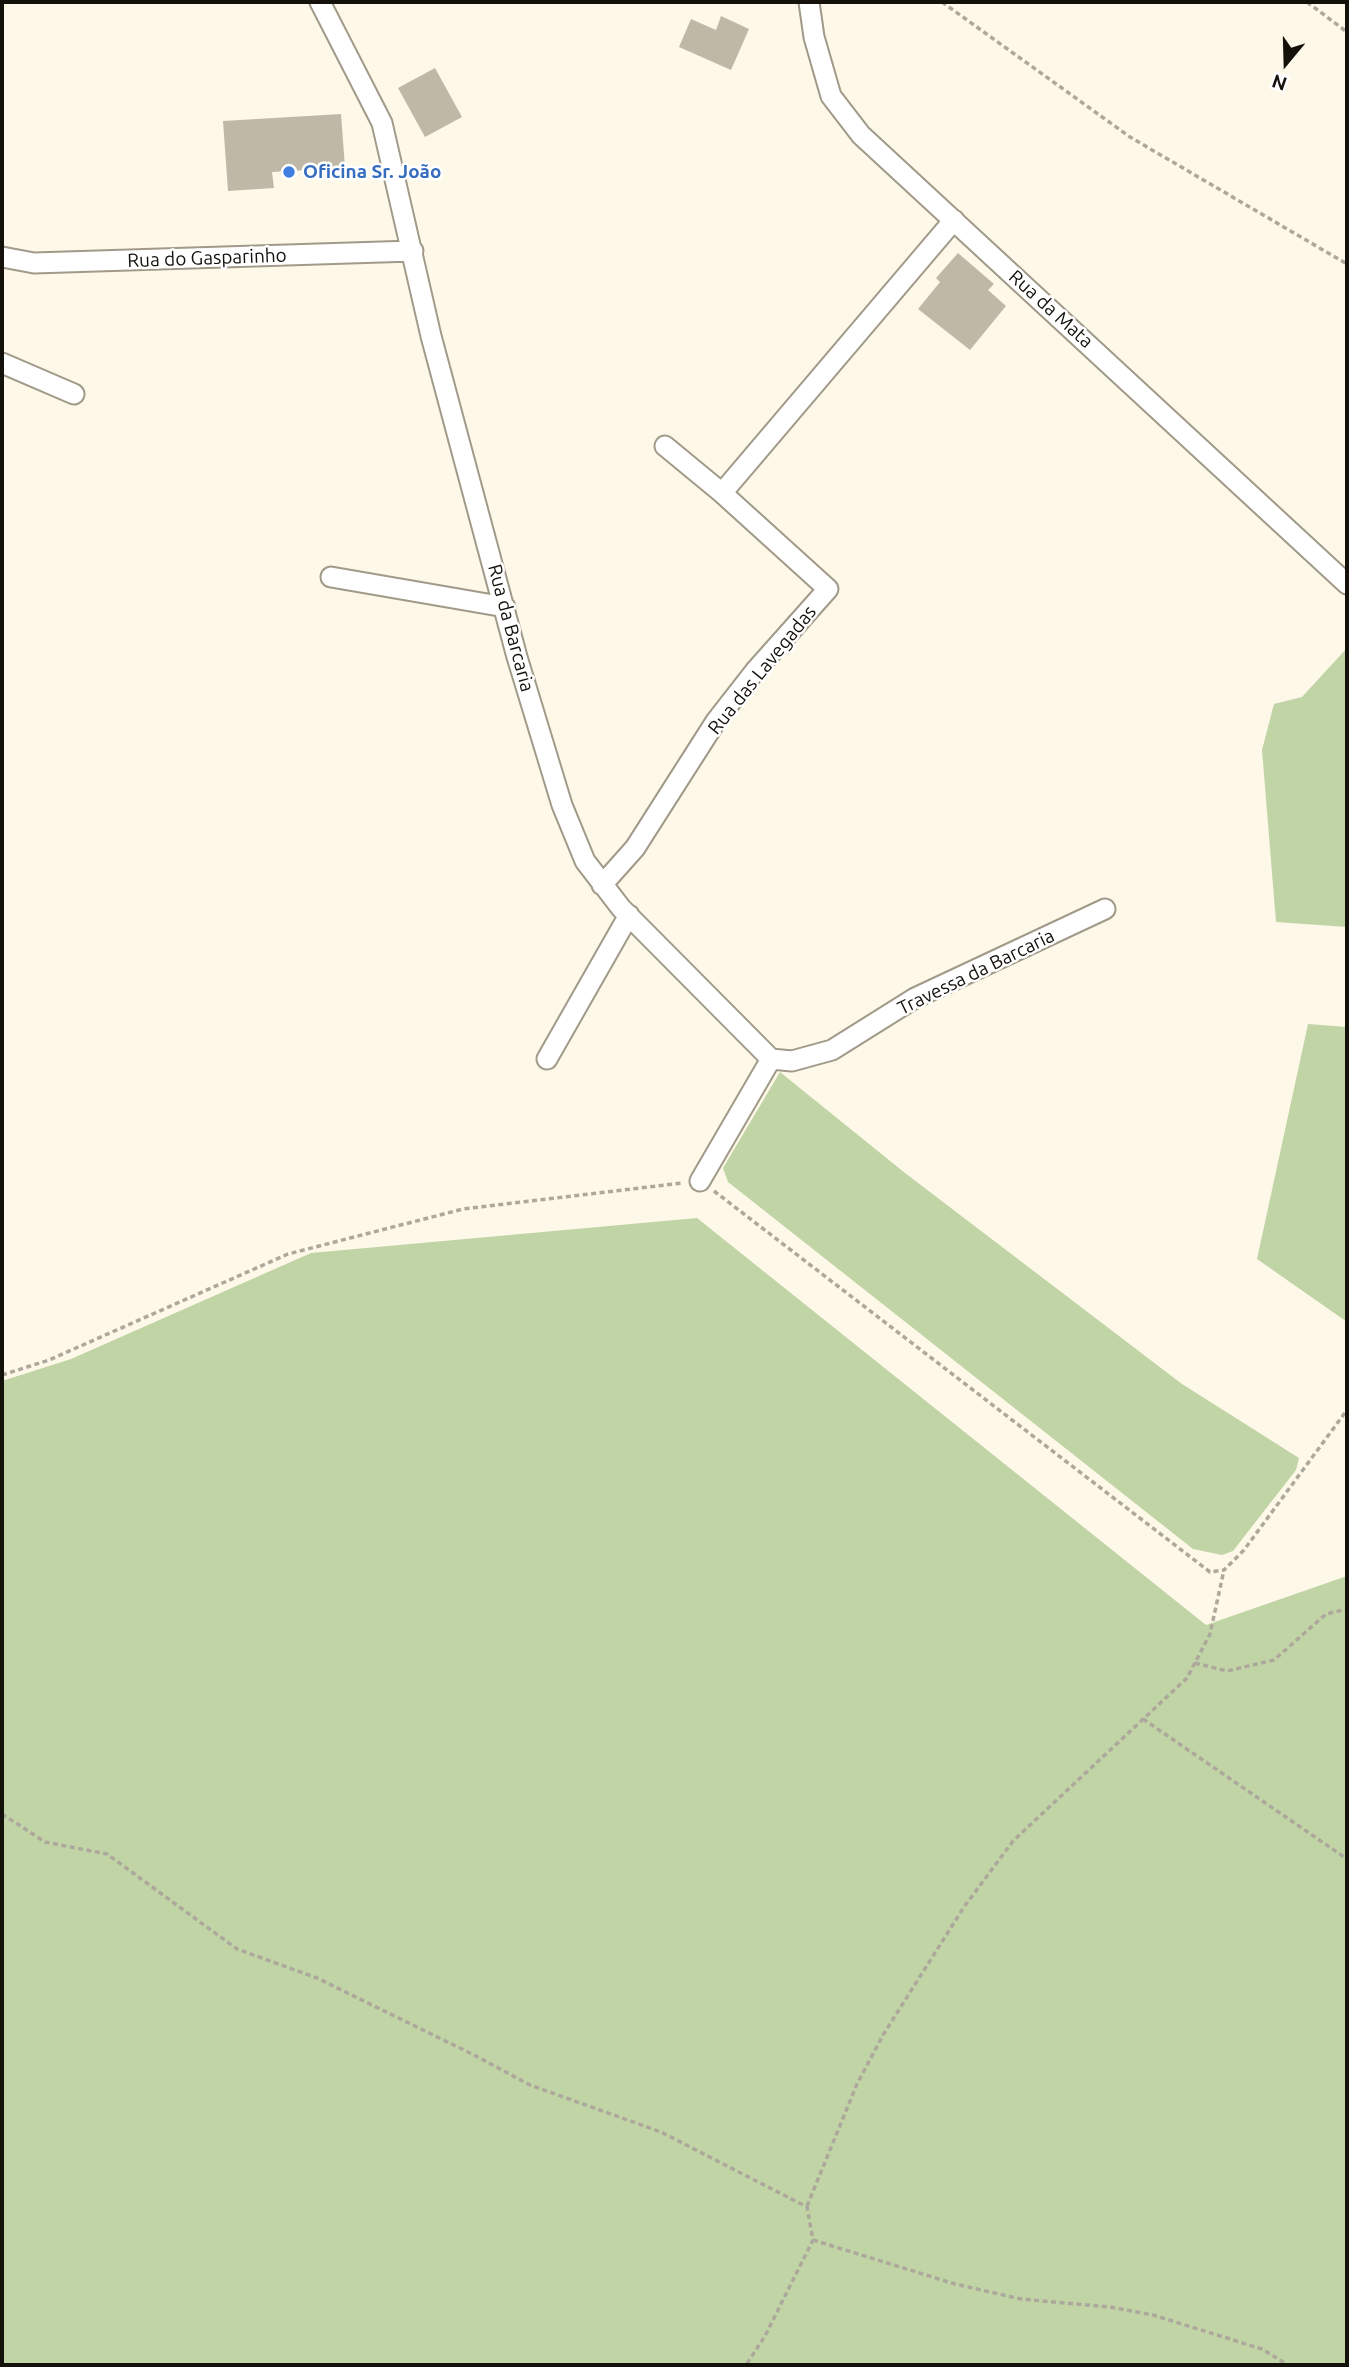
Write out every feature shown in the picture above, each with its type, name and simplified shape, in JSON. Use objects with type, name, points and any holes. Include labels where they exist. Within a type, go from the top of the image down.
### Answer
[{"type":"street","name":"Rua da Barcaria","points":[[320,2],[382,124],[431,336],[505,607],[562,805],[585,861],[629,915],[771,1059]]},
{"type":"street","name":"Rua da Mata","points":[[809,2],[814,37],[831,96],[861,135],[1347,584]]},
{"type":"street","points":[[665,446],[722,493],[954,220]]},
{"type":"street","name":"Rua do Gasparinho","points":[[2,257],[33,263],[412,251]]},
{"type":"street","points":[[2,363],[74,394]]},
{"type":"street","name":"Rua das Lavegadas","points":[[602,885],[635,848],[716,721],[755,671],[828,589],[722,493]]},
{"type":"street","points":[[331,577],[505,607]]},
{"type":"street","name":"Travessa da Barcaria","points":[[771,1059],[792,1061],[832,1050],[915,998],[1105,909]]},
{"type":"street","points":[[547,1059],[629,915]]},
{"type":"street","points":[[700,1181],[771,1059]]},
{"type":"path","points":[[943,2],[1130,137],[1347,264]]},
{"type":"path","points":[[1307,2],[1347,33]]},
{"type":"path","points":[[2,1375],[49,1360],[288,1254],[463,1209],[700,1181],[1210,1572],[1224,1570]]},
{"type":"path","points":[[746,2365],[765,2336],[813,2240],[807,2207],[864,2071],[883,2035],[964,1907],[1013,1841],[1187,1678],[1210,1634],[1224,1570],[1244,1550],[1347,1410]]},
{"type":"path","points":[[1195,1663],[1227,1671],[1274,1660],[1326,1614],[1347,1609]]},
{"type":"path","points":[[1143,1719],[1267,1807],[1347,1859]]},
{"type":"path","points":[[2,1814],[45,1842],[107,1854],[237,1949],[317,1978],[474,2054],[530,2085],[661,2132],[807,2207]]},
{"type":"path","points":[[813,2240],[955,2284],[1021,2299],[1111,2306],[1153,2315],[1262,2349],[1288,2365]]},
{"type":"green space","points":[[1347,648],[1347,927],[1276,922],[1262,750],[1274,704],[1302,697]]},
{"type":"green space","points":[[1308,1024],[1347,1027],[1347,1322],[1257,1259]]},
{"type":"green space","points":[[780,1072],[905,1173],[1182,1384],[1299,1458],[1296,1470],[1233,1551],[1222,1555],[1193,1549],[728,1182],[723,1168]]},
{"type":"green space","points":[[697,1218],[1206,1625],[1347,1576],[1347,2365],[2,2365],[2,1381],[71,1359],[311,1253]]},
{"type":"building","points":[[721,16],[749,29],[731,70],[679,47],[691,19],[716,30]]},
{"type":"building","points":[[435,68],[462,117],[425,137],[398,88]]},
{"type":"building","points":[[341,114],[345,168],[272,172],[274,188],[228,191],[223,121]]},
{"type":"building","points":[[958,253],[994,284],[988,290],[1006,306],[970,350],[918,309],[940,282],[936,278]]},
{"type":"place","name":"Oficina Sr. João","points":[[289,172]]}]
